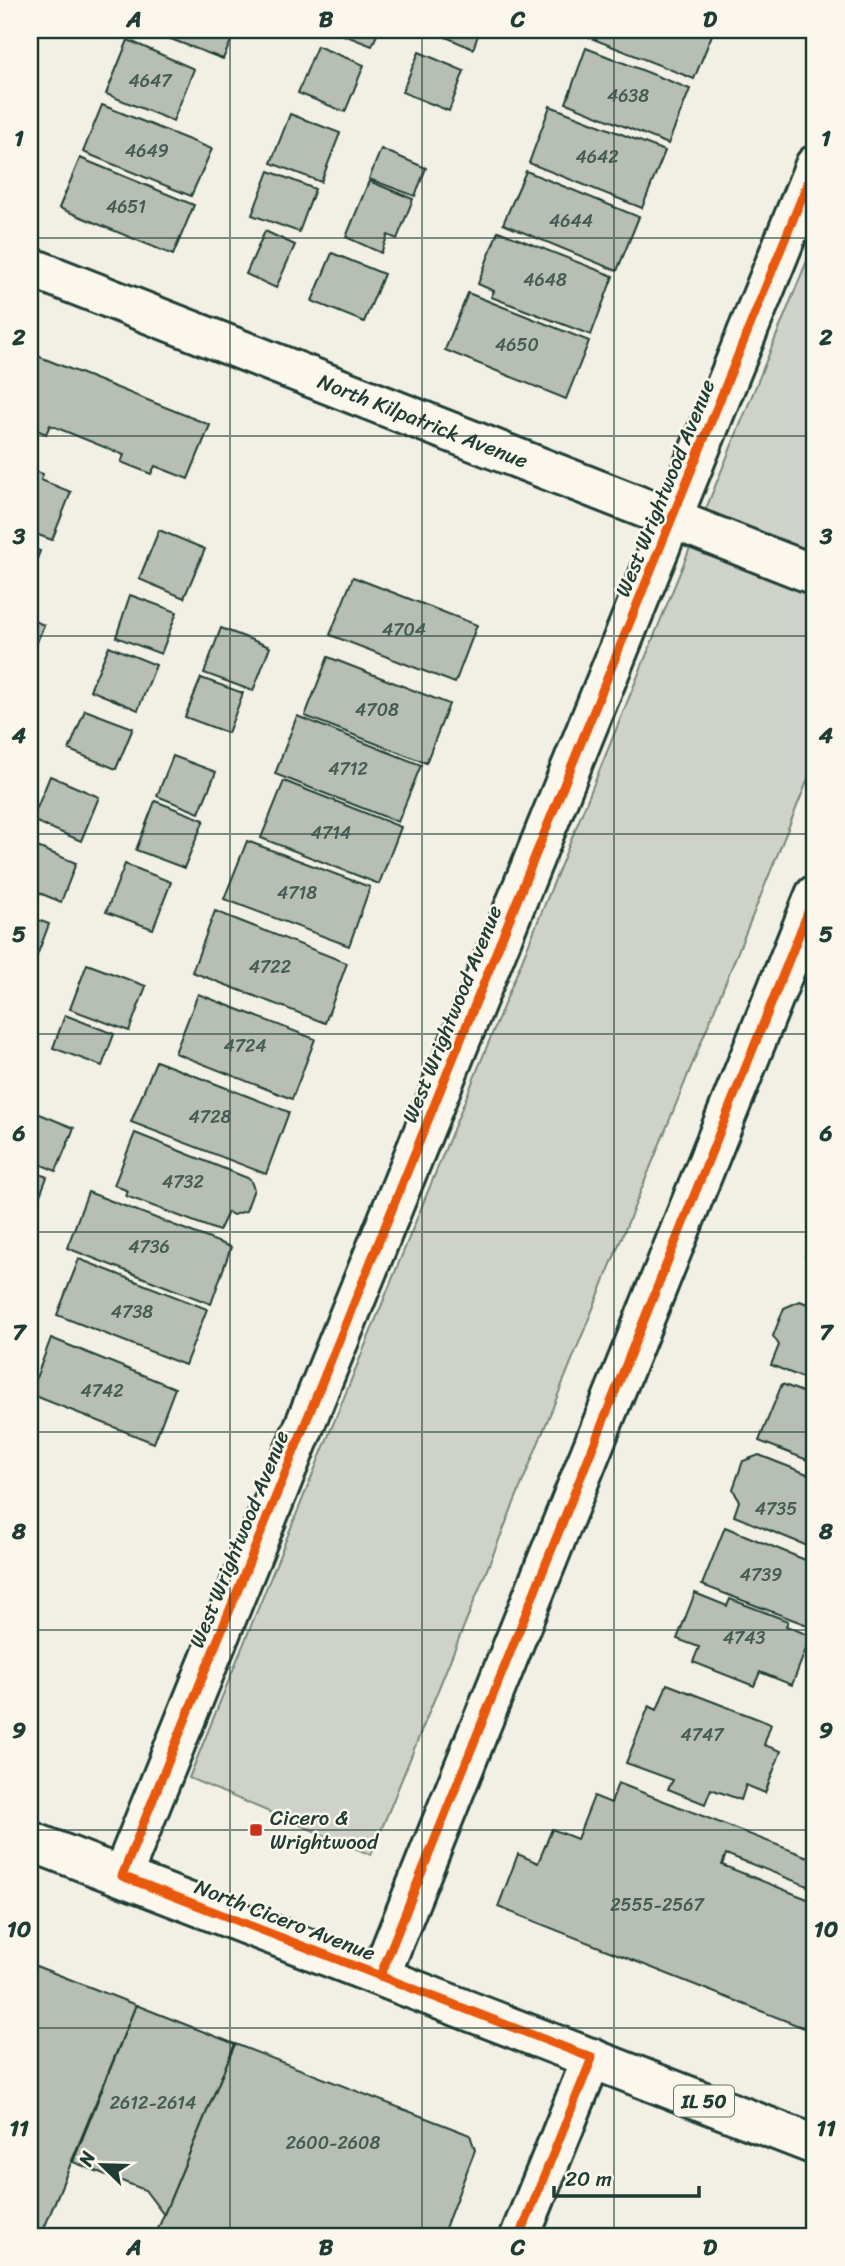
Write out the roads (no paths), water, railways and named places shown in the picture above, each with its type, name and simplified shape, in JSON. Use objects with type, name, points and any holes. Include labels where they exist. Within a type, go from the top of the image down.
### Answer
[{"type":"street","name":"West Wrightwood Avenue","points":[[122,1876],[815,165]]},
{"type":"street","name":"North Kilpatrick Avenue","points":[[30,267],[815,575]]},
{"type":"street","points":[[380,1976],[815,895]]},
{"type":"street","name":"North Cicero Avenue","points":[[30,1841],[815,2145]]},
{"type":"street","points":[[520,2236],[592,2058]]},
{"type":"place","name":"Cicero & Wrightwood","points":[[256,1830]]}]
